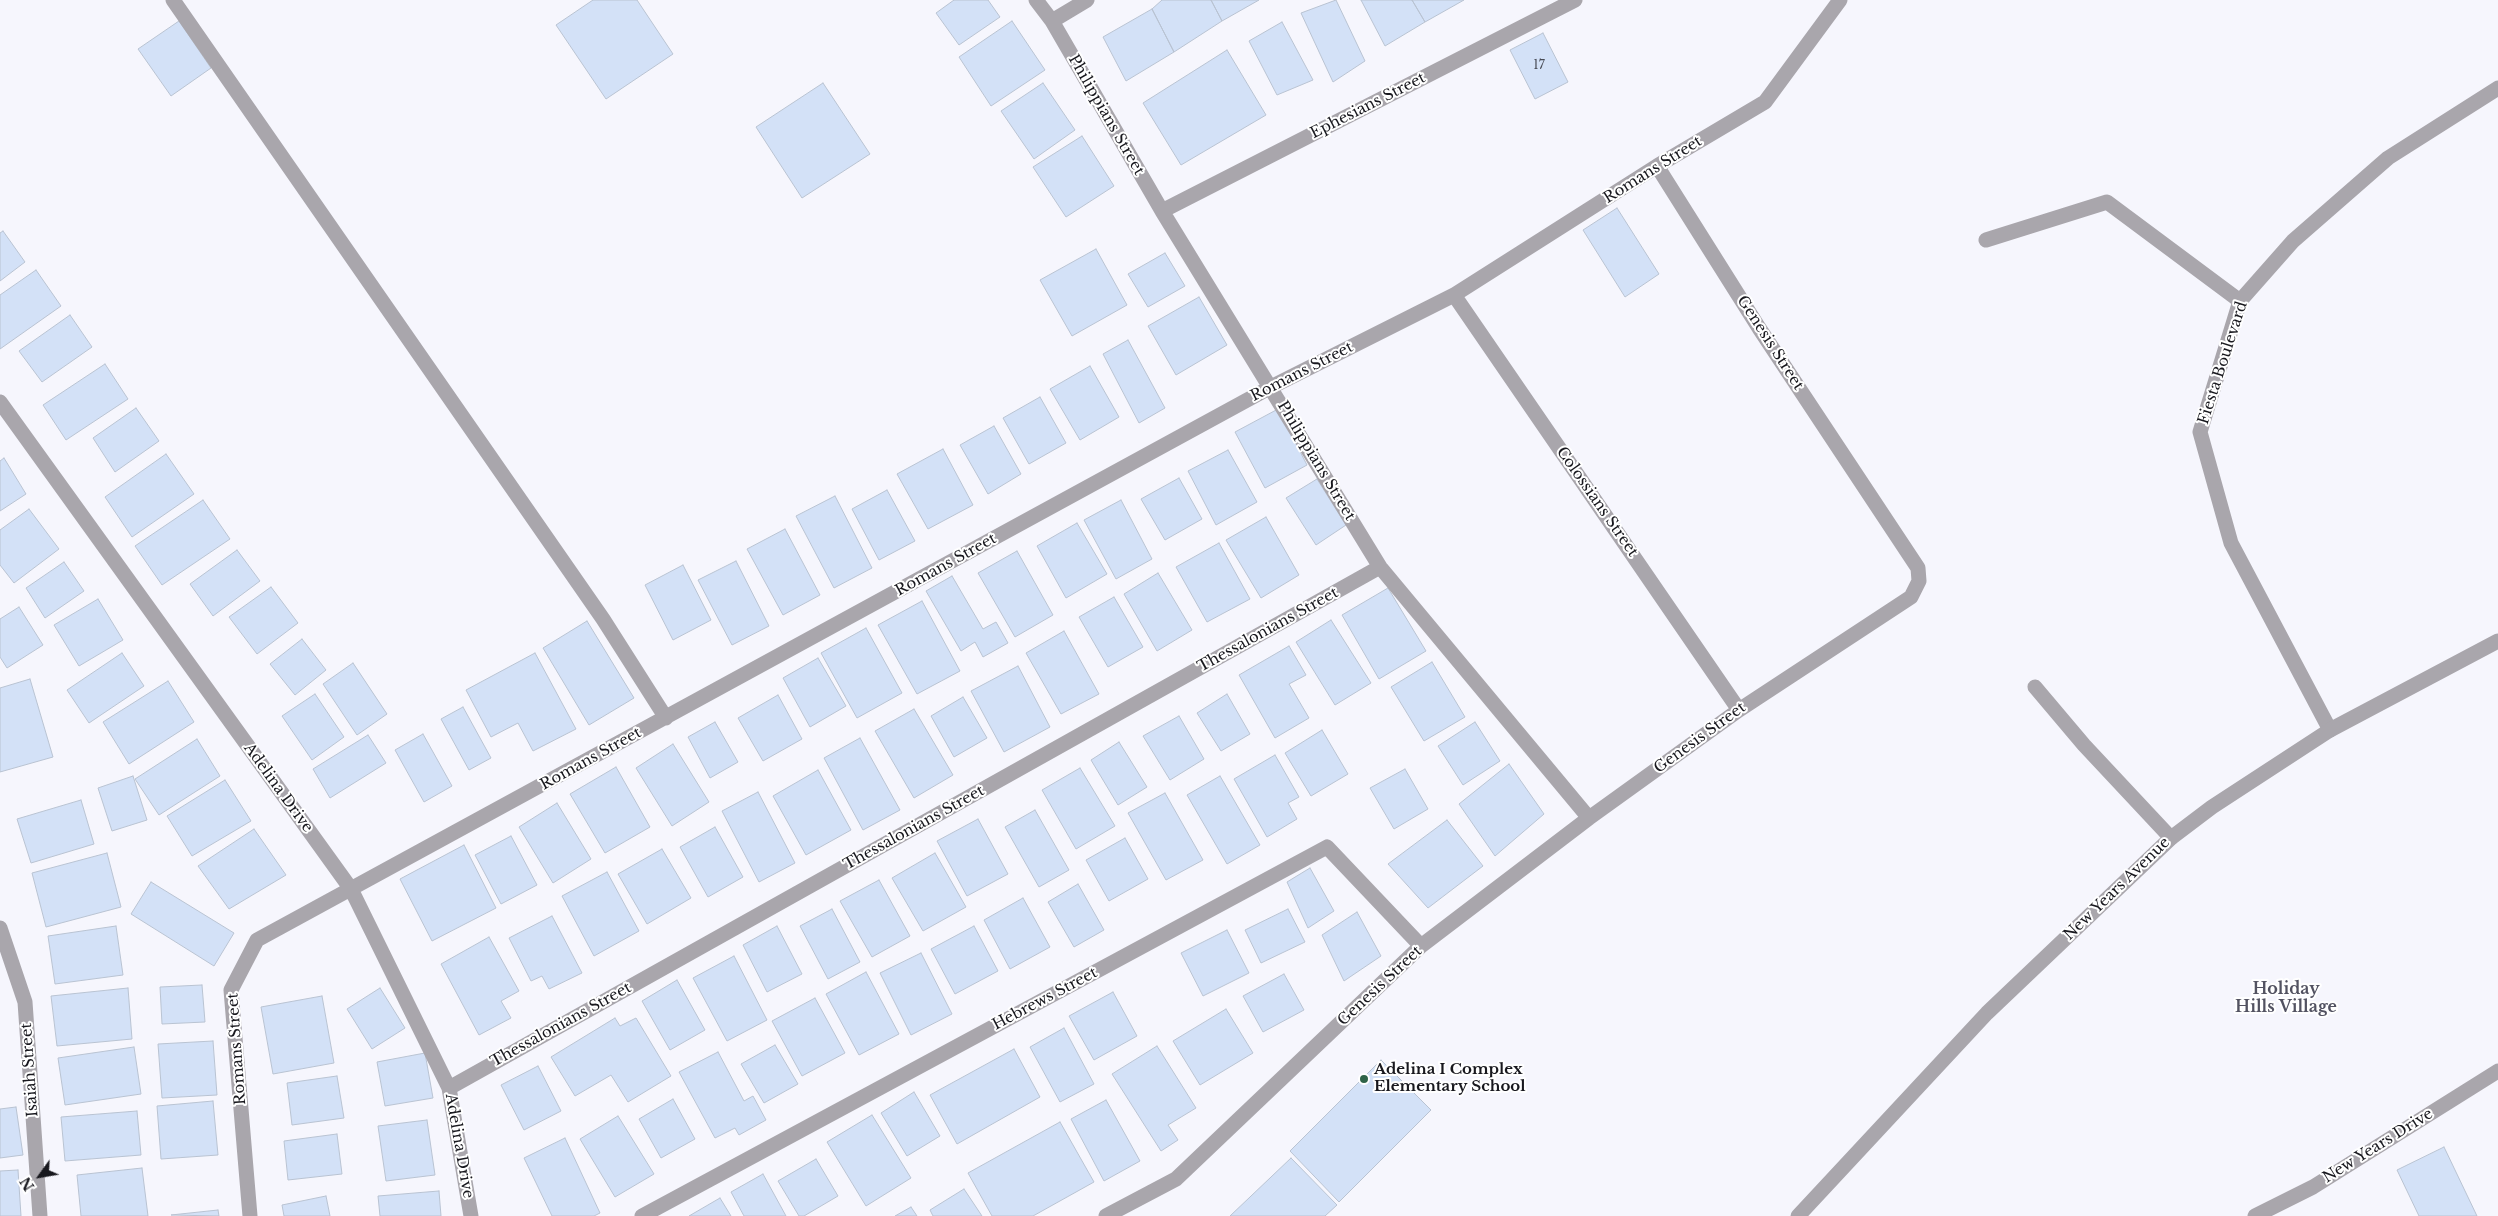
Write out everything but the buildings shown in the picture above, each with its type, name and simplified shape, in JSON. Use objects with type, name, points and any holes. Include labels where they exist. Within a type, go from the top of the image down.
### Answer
[{"type":"street","points":[[173,0],[603,619],[666,718]]},
{"type":"street","name":"Philippians Street","points":[[1036,0],[1052,21],[1162,212],[1272,387],[1380,567],[1589,818]]},
{"type":"street","points":[[1052,21],[1088,0]]},
{"type":"street","name":"Ephesians Street","points":[[1162,212],[1575,0]]},
{"type":"street","name":"Romans Street","points":[[250,1216],[231,990],[257,940],[1272,387],[1454,295],[1657,166],[1765,102],[1840,0]]},
{"type":"street","name":"Fiesta Boulevard","points":[[2330,730],[2232,543],[2200,432],[2240,301],[2293,241],[2388,158],[2498,88]]},
{"type":"street","name":"Genesis Street","points":[[1106,1216],[1176,1178],[1421,946],[1589,818],[1739,710],[1911,597],[1919,581],[1918,568],[1759,328],[1657,166]]},
{"type":"street","points":[[1986,240],[2107,202],[2240,301]]},
{"type":"street","name":"Colossians Street","points":[[1454,295],[1739,710]]},
{"type":"street","name":"Adelina Drive","points":[[0,402],[351,889],[449,1088],[471,1216]]},
{"type":"street","name":"Thessalonians Street","points":[[449,1088],[1380,567]]},
{"type":"street","name":"New Years Avenue","points":[[1798,1216],[1987,1014],[2171,838],[2212,807],[2330,730],[2498,641]]},
{"type":"street","points":[[2035,687],[2084,745],[2171,838]]},
{"type":"street","name":"Hebrews Street","points":[[642,1216],[1327,847],[1421,946]]},
{"type":"street","name":"Isaiah Street","points":[[0,928],[25,1002],[40,1216]]},
{"type":"street","name":"New Years Drive","points":[[2255,1216],[2313,1187],[2498,1070]]},
{"type":"place","name":"Adelina I Complex Elementary School","points":[[1364,1079]]},
{"type":"district","name":"Holiday Hills Village","points":[[2286,998]]}]
